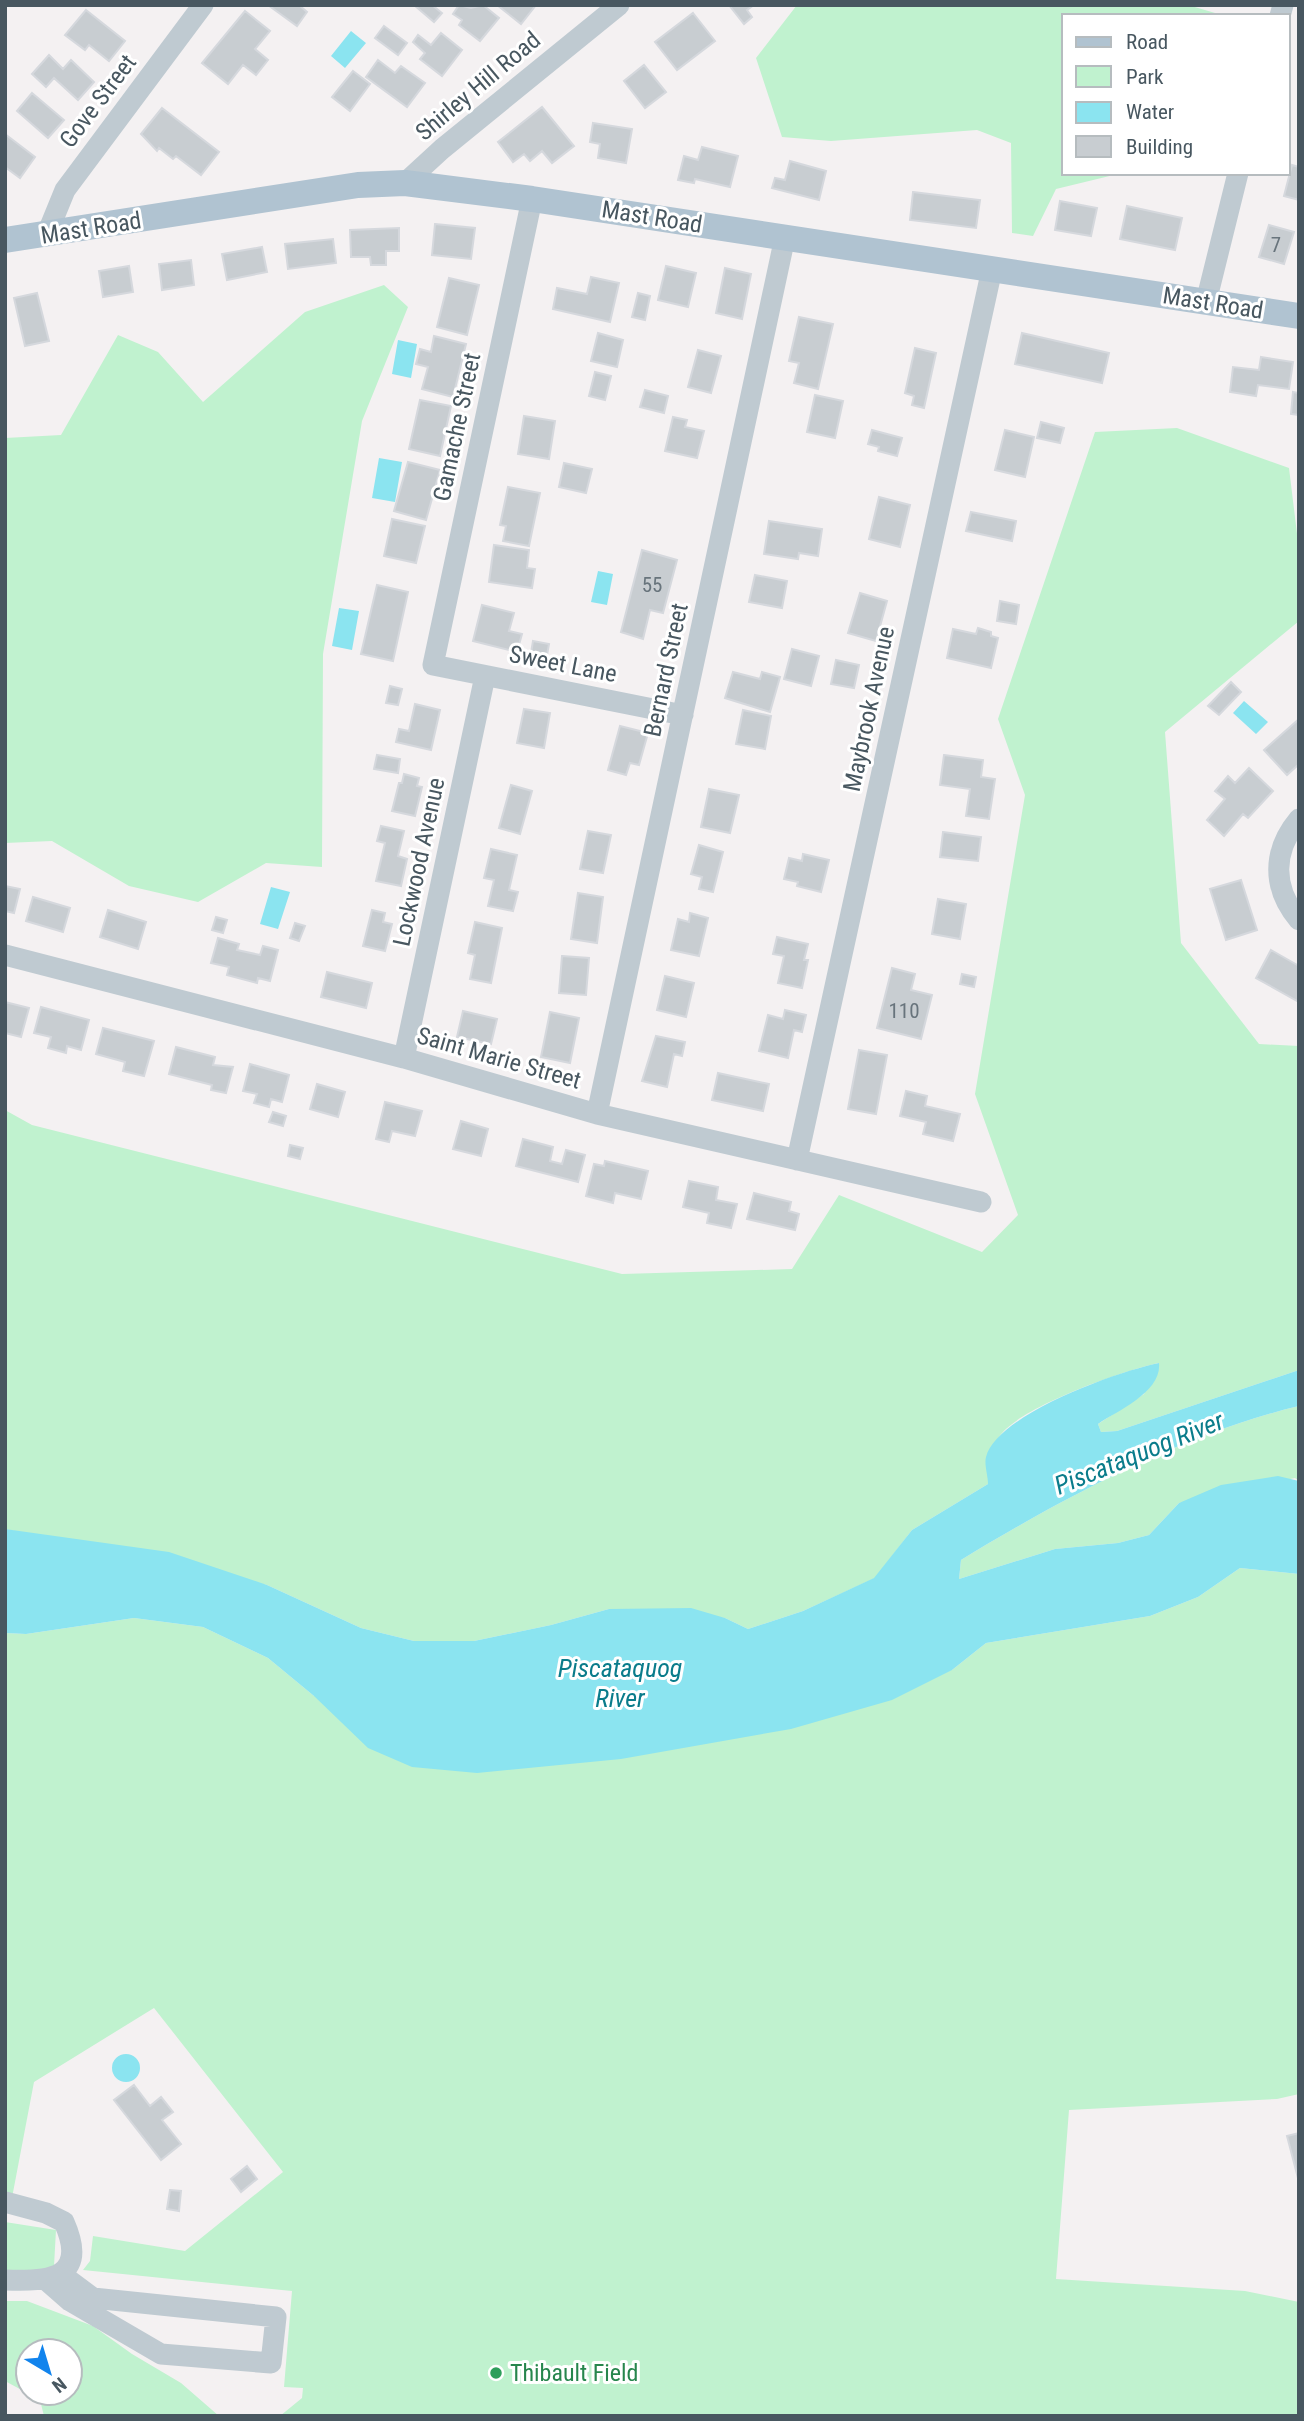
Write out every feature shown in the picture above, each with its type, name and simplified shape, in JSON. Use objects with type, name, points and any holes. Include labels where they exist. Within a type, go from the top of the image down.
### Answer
[{"type":"main road","name":"Mast Road","points":[[5,240],[358,185],[405,183],[532,199],[1299,316]]},
{"type":"street","name":"Gove Street","points":[[47,234],[65,190],[203,5]]},
{"type":"street","name":"Shirley Hill Road","points":[[405,183],[442,149],[619,5]]},
{"type":"street","points":[[1206,302],[1238,175]]},
{"type":"street","name":"Gamache Street","points":[[433,665],[532,199]]},
{"type":"street","name":"Bernard Street","points":[[597,1114],[785,237]]},
{"type":"street","name":"Maybrook Avenue","points":[[797,1160],[992,269]]},
{"type":"street","name":"Sweet Lane","points":[[433,665],[683,715]]},
{"type":"street","name":"Lockwood Avenue","points":[[404,1058],[485,676]]},
{"type":"street","points":[[1299,819],[1282,845],[1278,877],[1285,900],[1299,920]]},
{"type":"street","name":"Saint Marie Street","points":[[5,955],[404,1058],[597,1114],[981,1202]]},
{"type":"street","points":[[5,2202],[46,2213],[64,2222],[72,2249],[69,2264],[54,2277]]},
{"type":"street","points":[[5,2280],[54,2277],[93,2298],[276,2317],[271,2362],[161,2354],[70,2301],[54,2277]]},
{"type":"green space","points":[[797,5],[1188,5],[1215,13],[1062,14],[1062,175],[1114,175],[1056,189],[1033,236],[1012,233],[1011,143],[977,130],[831,141],[782,137],[756,58]]},
{"type":"green space","points":[[384,285],[408,307],[362,421],[323,654],[322,867],[266,863],[198,902],[129,886],[52,841],[5,843],[5,438],[61,435],[118,335],[158,352],[203,402],[305,312]]},
{"type":"green space","points":[[1177,428],[1289,468],[1299,550],[1299,621],[1165,732],[1181,943],[1259,1044],[1299,1046],[1299,1370],[1117,1431],[1101,1432],[1098,1424],[1144,1394],[1159,1363],[1122,1373],[1048,1403],[1027,1414],[999,1437],[993,1453],[988,1484],[912,1530],[875,1578],[803,1611],[748,1629],[725,1618],[609,1609],[551,1625],[474,1641],[414,1641],[361,1628],[267,1585],[5,1529],[5,1110],[32,1125],[622,1274],[792,1269],[839,1195],[982,1252],[1018,1215],[975,1094],[1025,795],[998,719],[1095,432]]},
{"type":"green space","points":[[1299,1406],[1299,1481],[1295,1478],[1179,1503],[1149,1535],[1118,1543],[1055,1549],[959,1579],[961,1560],[1040,1514],[1125,1470],[1212,1433]]},
{"type":"green space","points":[[1240,1568],[1299,1574],[1299,2094],[1277,2099],[1069,2110],[1056,2279],[1245,2291],[1299,2302],[1299,2416],[280,2416],[302,2398],[303,2388],[284,2387],[292,2291],[83,2270],[90,2261],[93,2236],[185,2251],[283,2172],[154,2008],[34,2082],[11,2203],[5,2202],[5,1633],[26,1634],[134,1618],[203,1627],[268,1658],[314,1696],[952,1670],[986,1643],[1150,1616],[1198,1597]]},
{"type":"green space","points":[[5,2222],[56,2230],[54,2266],[38,2275],[5,2270]]},
{"type":"green space","points":[[5,2301],[27,2301],[93,2326],[132,2354],[181,2383],[219,2416],[44,2416],[42,2407],[84,2407],[84,2337],[14,2337],[14,2386],[5,2381]]},
{"type":"water","points":[[351,31],[366,43],[345,68],[331,56]]},
{"type":"water","points":[[398,340],[417,344],[411,378],[392,374]]},
{"type":"water","points":[[379,458],[402,462],[395,502],[372,498]]},
{"type":"water","points":[[598,571],[613,574],[607,605],[591,602]]},
{"type":"water","points":[[339,608],[359,611],[352,650],[332,646]]},
{"type":"water","points":[[1244,701],[1268,722],[1256,734],[1233,713]]},
{"type":"water","points":[[271,887],[290,892],[278,929],[260,924]]},
{"type":"water","name":"Piscataquog River","points":[[1159,1363],[1154,1383],[1138,1399],[1098,1424],[1101,1432],[1117,1431],[1299,1370],[1299,1406],[1212,1433],[1125,1470],[1040,1514],[961,1560],[959,1579],[1055,1549],[1118,1543],[1149,1535],[1179,1503],[1221,1485],[1278,1476],[1299,1481],[1299,1574],[1240,1568],[1198,1597],[1150,1616],[986,1643],[952,1670],[892,1700],[791,1729],[621,1759],[477,1773],[412,1767],[368,1748],[314,1696],[268,1658],[203,1627],[134,1618],[26,1634],[5,1633],[5,1529],[169,1552],[267,1585],[361,1628],[414,1641],[474,1641],[551,1625],[609,1609],[691,1608],[725,1618],[748,1629],[803,1611],[874,1578],[912,1530],[988,1484],[985,1463],[995,1441],[1012,1425],[1035,1410],[1090,1385]]},
{"type":"water","points":[[126,2054],[136,2058],[140,2068],[136,2078],[126,2082],[116,2078],[112,2068],[116,2058]]},
{"type":"building","points":[[268,5],[299,5],[307,12],[297,26]]},
{"type":"building","points":[[414,5],[432,5],[442,13],[434,22]]},
{"type":"building","points":[[459,5],[471,8],[483,5],[499,18],[480,41],[459,25],[462,20],[453,14]]},
{"type":"building","points":[[497,5],[536,5],[521,24]]},
{"type":"building","points":[[729,5],[754,5],[747,10],[752,17],[744,24]]},
{"type":"building","points":[[86,10],[125,41],[109,61],[89,45],[85,50],[65,35]]},
{"type":"building","points":[[245,11],[270,31],[255,49],[268,60],[256,75],[243,65],[228,84],[202,63]]},
{"type":"building","points":[[693,13],[715,41],[677,70],[655,42]]},
{"type":"building","points":[[384,26],[407,43],[398,55],[375,38]]},
{"type":"building","points":[[441,33],[462,50],[442,76],[420,59],[425,53],[413,42],[418,35],[431,45]]},
{"type":"building","points":[[49,55],[63,69],[71,60],[94,82],[78,100],[54,78],[46,87],[32,74]]},
{"type":"building","points":[[378,60],[395,73],[401,66],[425,83],[407,107],[366,77]]},
{"type":"building","points":[[644,65],[666,92],[645,108],[624,81]]},
{"type":"building","points":[[353,71],[370,84],[350,111],[332,97]]},
{"type":"building","points":[[32,93],[64,120],[48,138],[17,111]]},
{"type":"building","points":[[542,107],[574,146],[552,163],[542,151],[530,161],[524,154],[513,162],[498,142]]},
{"type":"building","points":[[162,108],[219,152],[201,175],[176,156],[173,159],[159,148],[157,151],[141,134]]},
{"type":"building","points":[[593,123],[632,129],[626,163],[598,158],[600,144],[590,142]]},
{"type":"building","points":[[5,134],[35,157],[20,178],[5,167]]},
{"type":"building","points":[[702,147],[738,156],[730,187],[695,179],[694,183],[678,180],[684,156],[698,160]]},
{"type":"building","points":[[790,161],[826,171],[819,200],[772,188],[775,178],[785,180]]},
{"type":"building","points":[[1292,165],[1299,167],[1299,200],[1284,196]]},
{"type":"building","points":[[913,192],[980,200],[976,228],[910,220]]},
{"type":"building","points":[[1060,201],[1097,208],[1091,236],[1055,230]]},
{"type":"building","points":[[1127,206],[1182,218],[1175,250],[1120,239]]},
{"type":"building","points":[[435,224],[475,228],[471,259],[432,255]]},
{"type":"building","points":[[1269,225],[1294,232],[1284,264],[1259,257]]},
{"type":"building","points":[[399,228],[399,251],[386,251],[386,265],[371,265],[370,257],[351,257],[350,230]]},
{"type":"building","points":[[333,239],[336,263],[288,269],[285,244]]},
{"type":"building","points":[[262,247],[267,272],[227,280],[222,254]]},
{"type":"building","points":[[191,260],[194,285],[162,290],[159,264]]},
{"type":"building","points":[[129,266],[133,292],[103,297],[99,271]]},
{"type":"building","points":[[666,266],[696,273],[688,307],[658,300]]},
{"type":"building","points":[[725,268],[751,274],[742,319],[716,313]]},
{"type":"building","points":[[591,277],[619,283],[610,322],[553,309],[557,288],[587,294]]},
{"type":"building","points":[[449,278],[479,285],[467,335],[437,327]]},
{"type":"building","points":[[37,293],[49,341],[25,346],[14,298]]},
{"type":"building","points":[[638,293],[650,296],[645,320],[632,317]]},
{"type":"building","points":[[799,317],[833,324],[818,389],[794,383],[799,363],[789,361]]},
{"type":"building","points":[[598,333],[623,340],[617,367],[591,361]]},
{"type":"building","points":[[1022,333],[1109,353],[1102,383],[1015,364]]},
{"type":"building","points":[[434,336],[466,344],[453,397],[422,389],[428,367],[416,364],[420,349],[431,352]]},
{"type":"building","points":[[915,348],[936,353],[924,408],[912,405],[914,396],[905,393]]},
{"type":"building","points":[[698,350],[721,356],[711,393],[688,387]]},
{"type":"building","points":[[1261,357],[1293,362],[1289,389],[1258,385],[1256,396],[1230,392],[1233,367],[1259,370]]},
{"type":"building","points":[[595,372],[611,376],[605,400],[589,396]]},
{"type":"building","points":[[645,390],[668,396],[664,413],[640,407]]},
{"type":"building","points":[[1293,392],[1299,393],[1299,415],[1291,414]]},
{"type":"building","points":[[815,395],[843,401],[835,438],[807,432]]},
{"type":"building","points":[[420,400],[451,406],[440,456],[409,449]]},
{"type":"building","points":[[524,416],[555,421],[549,459],[518,454]]},
{"type":"building","points":[[673,417],[687,420],[685,427],[704,431],[697,458],[665,451]]},
{"type":"building","points":[[1041,422],[1064,428],[1060,443],[1037,438]]},
{"type":"building","points":[[872,430],[902,438],[897,456],[878,451],[879,447],[868,444]]},
{"type":"building","points":[[1005,430],[1034,437],[1025,477],[995,470]]},
{"type":"building","points":[[408,462],[440,470],[426,520],[394,511]]},
{"type":"building","points":[[564,463],[592,469],[586,493],[559,487]]},
{"type":"building","points":[[508,487],[540,493],[529,546],[503,541],[506,526],[500,525]]},
{"type":"building","points":[[879,497],[910,505],[900,547],[869,539]]},
{"type":"building","points":[[971,512],[1016,521],[1012,541],[966,531]]},
{"type":"building","points":[[392,519],[425,526],[416,563],[384,556]]},
{"type":"building","points":[[769,521],[822,529],[818,556],[799,553],[798,559],[764,554]]},
{"type":"building","points":[[494,545],[529,550],[527,568],[535,569],[532,588],[489,582]]},
{"type":"building","points":[[642,550],[677,560],[663,613],[650,610],[643,639],[621,632]]},
{"type":"building","points":[[755,575],[787,581],[782,608],[749,602]]},
{"type":"building","points":[[377,585],[408,592],[393,661],[361,654]]},
{"type":"building","points":[[860,593],[887,601],[876,641],[848,633]]},
{"type":"building","points":[[1000,601],[1019,605],[1016,624],[997,621]]},
{"type":"building","points":[[482,605],[514,613],[509,631],[522,634],[517,652],[473,641]]},
{"type":"building","points":[[978,628],[991,632],[991,636],[998,638],[991,668],[947,658],[953,629],[976,634]]},
{"type":"building","points":[[533,641],[549,644],[546,661],[530,659]]},
{"type":"building","points":[[792,649],[819,656],[811,686],[784,679]]},
{"type":"building","points":[[836,660],[859,665],[854,688],[831,684]]},
{"type":"building","points":[[733,672],[760,679],[762,672],[780,677],[770,712],[725,698]]},
{"type":"building","points":[[1231,682],[1241,692],[1219,715],[1208,706]]},
{"type":"building","points":[[390,686],[402,689],[398,705],[386,703]]},
{"type":"building","points":[[415,704],[440,710],[431,750],[396,742],[399,729],[409,731]]},
{"type":"building","points":[[524,709],[550,713],[544,748],[517,743]]},
{"type":"building","points":[[743,710],[771,716],[765,749],[736,744]]},
{"type":"building","points":[[1299,719],[1299,764],[1287,775],[1264,750]]},
{"type":"building","points":[[620,726],[648,733],[639,765],[630,763],[626,775],[608,770]]},
{"type":"building","points":[[377,755],[400,759],[398,773],[374,769]]},
{"type":"building","points":[[944,755],[983,760],[981,777],[995,779],[989,819],[966,816],[970,789],[940,785]]},
{"type":"building","points":[[1249,768],[1273,791],[1248,818],[1243,814],[1224,836],[1207,820],[1225,799],[1215,791],[1228,776],[1235,783]]},
{"type":"building","points":[[404,774],[419,778],[417,786],[422,787],[415,816],[392,811]]},
{"type":"building","points":[[511,785],[532,791],[520,834],[499,828]]},
{"type":"building","points":[[709,789],[739,795],[730,833],[701,827]]},
{"type":"building","points":[[381,826],[404,831],[398,856],[407,859],[401,886],[376,881],[385,843],[377,841]]},
{"type":"building","points":[[588,831],[611,835],[603,873],[580,869]]},
{"type":"building","points":[[943,832],[981,837],[978,861],[940,857]]},
{"type":"building","points":[[699,845],[723,852],[713,892],[699,889],[702,877],[691,874]]},
{"type":"building","points":[[491,849],[517,855],[509,890],[518,892],[513,911],[488,906],[494,880],[484,878]]},
{"type":"building","points":[[803,854],[829,860],[821,892],[797,886],[798,882],[784,879],[789,858],[802,861]]},
{"type":"building","points":[[1241,880],[1257,930],[1226,940],[1210,889]]},
{"type":"building","points":[[5,886],[20,889],[14,913],[5,911]]},
{"type":"building","points":[[578,893],[603,897],[597,943],[571,939]]},
{"type":"building","points":[[33,897],[70,908],[63,932],[26,921]]},
{"type":"building","points":[[938,899],[966,904],[960,939],[932,934]]},
{"type":"building","points":[[108,910],[146,922],[138,949],[100,937]]},
{"type":"building","points":[[372,910],[385,913],[383,922],[392,924],[385,951],[363,946]]},
{"type":"building","points":[[690,913],[708,918],[699,956],[671,950],[678,919],[689,922]]},
{"type":"building","points":[[216,917],[227,920],[223,933],[212,930]]},
{"type":"building","points":[[475,922],[502,928],[491,983],[470,979],[475,955],[468,953]]},
{"type":"building","points":[[295,923],[305,926],[299,941],[290,938]]},
{"type":"building","points":[[777,937],[808,944],[804,960],[808,960],[802,988],[778,983],[784,956],[773,954]]},
{"type":"building","points":[[218,938],[239,944],[237,950],[260,955],[263,946],[278,950],[270,981],[258,978],[257,983],[227,975],[229,967],[211,963]]},
{"type":"building","points":[[1271,950],[1299,966],[1299,1002],[1256,978]]},
{"type":"building","points":[[562,956],[589,958],[586,995],[559,993]]},
{"type":"building","points":[[892,968],[915,974],[911,990],[932,995],[921,1039],[877,1028]]},
{"type":"building","points":[[327,972],[372,983],[366,1008],[321,997]]},
{"type":"building","points":[[962,974],[976,977],[974,987],[960,984]]},
{"type":"building","points":[[665,976],[694,983],[686,1017],[657,1010]]},
{"type":"building","points":[[5,1002],[29,1008],[21,1037],[5,1033]]},
{"type":"building","points":[[41,1007],[89,1020],[81,1050],[67,1046],[66,1053],[48,1048],[51,1037],[34,1033]]},
{"type":"building","points":[[785,1010],[806,1015],[802,1032],[794,1030],[788,1058],[759,1051],[768,1015],[783,1019]]},
{"type":"building","points":[[463,1011],[497,1019],[491,1044],[457,1037]]},
{"type":"building","points":[[550,1012],[579,1018],[570,1063],[541,1057]]},
{"type":"building","points":[[103,1028],[154,1041],[144,1076],[123,1071],[125,1062],[96,1054]]},
{"type":"building","points":[[656,1036],[685,1042],[682,1056],[674,1054],[667,1087],[642,1081]]},
{"type":"building","points":[[176,1047],[215,1057],[213,1065],[233,1067],[226,1093],[211,1090],[212,1085],[169,1074]]},
{"type":"building","points":[[859,1050],[887,1055],[876,1114],[848,1109]]},
{"type":"building","points":[[250,1064],[289,1075],[282,1102],[271,1099],[269,1107],[254,1103],[257,1094],[243,1091]]},
{"type":"building","points":[[718,1073],[769,1084],[763,1111],[712,1100]]},
{"type":"building","points":[[317,1084],[345,1092],[338,1117],[310,1109]]},
{"type":"building","points":[[906,1091],[927,1096],[925,1106],[960,1114],[953,1141],[923,1134],[926,1122],[900,1116]]},
{"type":"building","points":[[385,1102],[422,1111],[415,1136],[392,1131],[389,1142],[376,1139]]},
{"type":"building","points":[[273,1112],[286,1116],[283,1126],[269,1122]]},
{"type":"building","points":[[461,1121],[488,1129],[481,1156],[453,1149]]},
{"type":"building","points":[[523,1139],[553,1147],[550,1161],[562,1164],[566,1150],[585,1155],[578,1182],[516,1166]]},
{"type":"building","points":[[290,1145],[303,1148],[300,1159],[288,1156]]},
{"type":"building","points":[[605,1161],[648,1171],[641,1199],[615,1193],[613,1203],[586,1196],[594,1164],[604,1166]]},
{"type":"building","points":[[689,1181],[718,1187],[716,1200],[737,1204],[731,1228],[707,1223],[709,1213],[683,1207]]},
{"type":"building","points":[[754,1193],[791,1202],[789,1211],[799,1214],[795,1230],[747,1219]]},
{"type":"building","points":[[134,2085],[150,2106],[161,2097],[173,2112],[162,2120],[181,2144],[161,2160],[114,2100]]},
{"type":"building","points":[[1299,2133],[1299,2182],[1287,2136]]},
{"type":"building","points":[[247,2166],[257,2179],[241,2192],[231,2179]]},
{"type":"building","points":[[170,2190],[181,2191],[179,2211],[167,2209]]},
{"type":"place","name":"Thibault Field","points":[[496,2373]]}]
